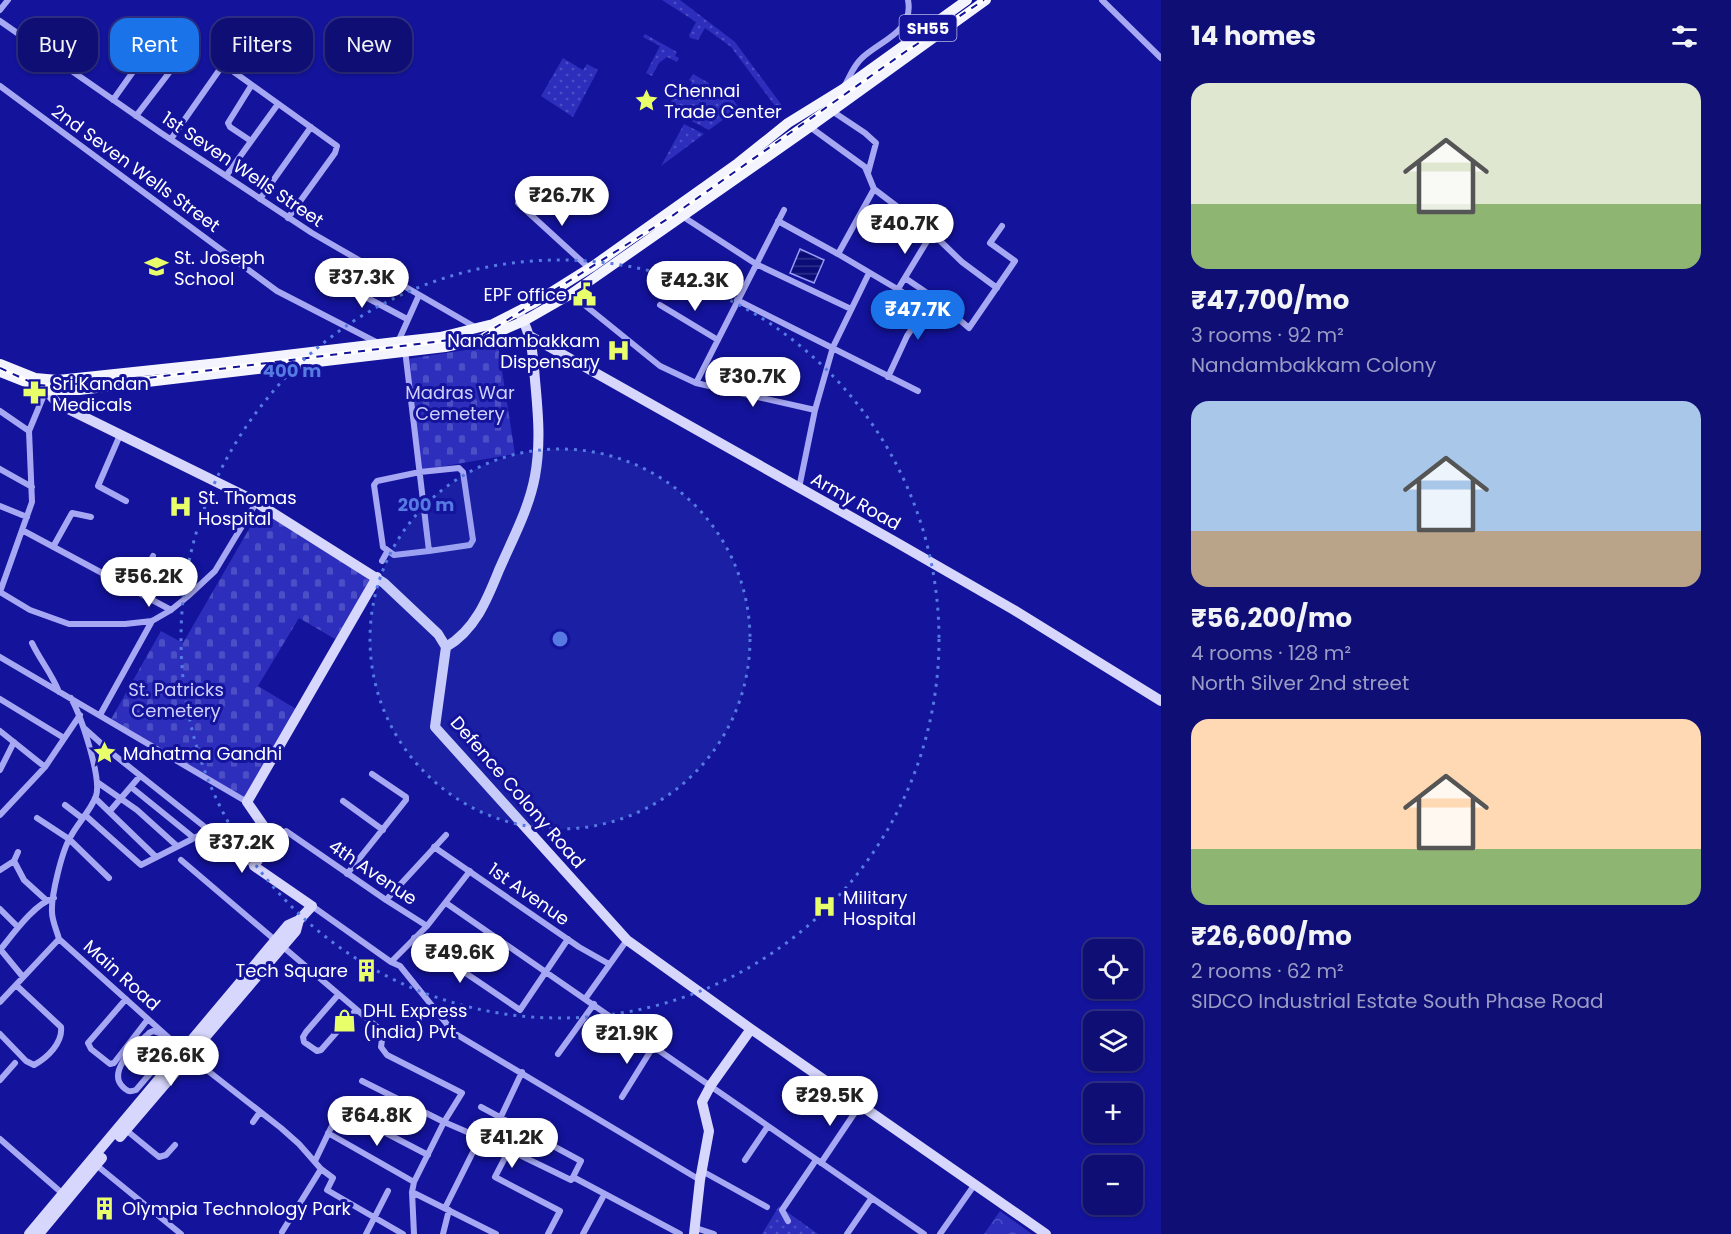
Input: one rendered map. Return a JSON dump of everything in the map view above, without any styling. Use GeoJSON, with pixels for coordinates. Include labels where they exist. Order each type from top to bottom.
{"type":"FeatureCollection","features":[{"type":"Feature","properties":{"kind":"main road","name":"SH55"},"geometry":{"type":"LineString","coordinates":[[0,364],[35,378],[58,380],[379,344],[445,347],[482,339],[521,316],[589,268],[609,261],[682,216],[810,127],[967,0]]}},
{"type":"Feature","properties":{"kind":"main road","name":"SH55"},"geometry":{"type":"LineString","coordinates":[[0,372],[46,390],[80,390],[402,345],[478,329],[521,316],[571,294],[609,261],[788,123],[889,63],[986,0]]}},
{"type":"Feature","properties":{"kind":"main road"},"geometry":{"type":"LineString","coordinates":[[46,390],[58,404],[256,503],[376,578],[431,627],[446,647],[462,636],[479,614],[531,493],[536,467],[538,435],[530,336],[521,316]]}},
{"type":"Feature","properties":{"kind":"main road","name":"Army Road"},"geometry":{"type":"LineString","coordinates":[[530,336],[1002,603],[1161,701]]}},
{"type":"Feature","properties":{"kind":"main road"},"geometry":{"type":"LineString","coordinates":[[29,1234],[65,1196],[183,1050],[279,944],[296,931],[298,920],[312,906],[254,866],[274,841],[247,802],[376,578]]}},
{"type":"Feature","properties":{"kind":"main road","name":"Defence Colony Road"},"geometry":{"type":"LineString","coordinates":[[446,647],[435,727],[627,940],[1046,1234]]}},
{"type":"Feature","properties":{"kind":"main road"},"geometry":{"type":"LineString","coordinates":[[695,1231],[701,1175],[709,1131],[702,1102],[711,1085],[751,1029]]}},
{"type":"Feature","properties":{"kind":"main road"},"geometry":{"type":"LineString","coordinates":[[93,1162],[126,1130],[183,1050]]}},
{"type":"Feature","properties":{"kind":"main road"},"geometry":{"type":"LineString","coordinates":[[39,1234],[65,1196]]}},
{"type":"Feature","properties":{"kind":"street"},"geometry":{"type":"LineString","coordinates":[[0,10],[8,0]]}},
{"type":"Feature","properties":{"kind":"street"},"geometry":{"type":"LineString","coordinates":[[843,89],[861,58],[894,35],[905,24],[909,11],[908,0]]}},
{"type":"Feature","properties":{"kind":"street"},"geometry":{"type":"LineString","coordinates":[[1102,0],[1161,58]]}},
{"type":"Feature","properties":{"kind":"street","name":"1st Seven Wells Street"},"geometry":{"type":"LineString","coordinates":[[0,21],[136,116],[333,247],[478,329]]}},
{"type":"Feature","properties":{"kind":"street"},"geometry":{"type":"LineString","coordinates":[[171,139],[223,66],[227,67],[335,143],[337,149],[288,218]]}},
{"type":"Feature","properties":{"kind":"street"},"geometry":{"type":"LineString","coordinates":[[113,100],[133,72]]}},
{"type":"Feature","properties":{"kind":"street"},"geometry":{"type":"LineString","coordinates":[[136,116],[171,72]]}},
{"type":"Feature","properties":{"kind":"street","name":"2nd Seven Wells Street"},"geometry":{"type":"LineString","coordinates":[[0,86],[278,291],[379,344]]}},
{"type":"Feature","properties":{"kind":"street"},"geometry":{"type":"LineString","coordinates":[[251,86],[228,123],[230,127],[251,141]]}},
{"type":"Feature","properties":{"kind":"street"},"geometry":{"type":"LineString","coordinates":[[226,176],[278,104]]}},
{"type":"Feature","properties":{"kind":"street"},"geometry":{"type":"LineString","coordinates":[[832,111],[876,143],[868,174]]}},
{"type":"Feature","properties":{"kind":"street"},"geometry":{"type":"LineString","coordinates":[[260,199],[311,127]]}},
{"type":"Feature","properties":{"kind":"street"},"geometry":{"type":"LineString","coordinates":[[810,127],[865,167],[874,189],[932,233],[962,262],[997,288]]}},
{"type":"Feature","properties":{"kind":"street"},"geometry":{"type":"LineString","coordinates":[[838,254],[874,189]]}},
{"type":"Feature","properties":{"kind":"street"},"geometry":{"type":"LineString","coordinates":[[518,202],[589,268]]}},
{"type":"Feature","properties":{"kind":"street"},"geometry":{"type":"LineString","coordinates":[[696,383],[784,210]]}},
{"type":"Feature","properties":{"kind":"street"},"geometry":{"type":"LineString","coordinates":[[682,216],[756,264],[851,309]]}},
{"type":"Feature","properties":{"kind":"street"},"geometry":{"type":"LineString","coordinates":[[778,221],[926,306]]}},
{"type":"Feature","properties":{"kind":"street"},"geometry":{"type":"LineString","coordinates":[[904,278],[933,297],[969,328],[1015,261],[990,243],[1002,226]]}},
{"type":"Feature","properties":{"kind":"street"},"geometry":{"type":"LineString","coordinates":[[898,289],[932,233]]}},
{"type":"Feature","properties":{"kind":"street"},"geometry":{"type":"LineString","coordinates":[[799,488],[815,410],[833,347],[870,273]]}},
{"type":"Feature","properties":{"kind":"street"},"geometry":{"type":"LineString","coordinates":[[328,277],[407,319]]}},
{"type":"Feature","properties":{"kind":"street"},"geometry":{"type":"LineString","coordinates":[[571,294],[660,366],[696,383],[815,410]]}},
{"type":"Feature","properties":{"kind":"street"},"geometry":{"type":"LineString","coordinates":[[419,295],[407,319],[402,345],[429,551]]}},
{"type":"Feature","properties":{"kind":"street"},"geometry":{"type":"LineString","coordinates":[[888,377],[907,336],[933,297]]}},
{"type":"Feature","properties":{"kind":"street"},"geometry":{"type":"LineString","coordinates":[[737,300],[918,391]]}},
{"type":"Feature","properties":{"kind":"street"},"geometry":{"type":"LineString","coordinates":[[660,305],[718,340]]}},
{"type":"Feature","properties":{"kind":"street"},"geometry":{"type":"LineString","coordinates":[[46,390],[28,431],[32,502],[2,578],[0,592],[30,610],[69,624],[125,624],[152,621],[171,610],[215,572],[256,503]]}},
{"type":"Feature","properties":{"kind":"street"},"geometry":{"type":"LineString","coordinates":[[0,411],[28,431]]}},
{"type":"Feature","properties":{"kind":"street"},"geometry":{"type":"LineString","coordinates":[[120,435],[98,486],[126,501]]}},
{"type":"Feature","properties":{"kind":"street"},"geometry":{"type":"LineString","coordinates":[[459,468],[463,472],[473,540],[470,545],[429,551],[394,555],[387,552],[383,547],[374,485],[377,481],[420,472],[459,468]]}},
{"type":"Feature","properties":{"kind":"street"},"geometry":{"type":"LineString","coordinates":[[0,469],[32,487]]}},
{"type":"Feature","properties":{"kind":"street"},"geometry":{"type":"LineString","coordinates":[[0,506],[27,517]]}},
{"type":"Feature","properties":{"kind":"street"},"geometry":{"type":"LineString","coordinates":[[53,546],[72,513],[91,517]]}},
{"type":"Feature","properties":{"kind":"street"},"geometry":{"type":"LineString","coordinates":[[22,530],[171,610]]}},
{"type":"Feature","properties":{"kind":"street"},"geometry":{"type":"LineString","coordinates":[[382,561],[387,552]]}},
{"type":"Feature","properties":{"kind":"street"},"geometry":{"type":"LineString","coordinates":[[135,591],[153,555]]}},
{"type":"Feature","properties":{"kind":"street"},"geometry":{"type":"LineString","coordinates":[[100,715],[152,621]]}},
{"type":"Feature","properties":{"kind":"street"},"geometry":{"type":"LineString","coordinates":[[32,643],[44,666],[54,678],[59,692]]}},
{"type":"Feature","properties":{"kind":"street"},"geometry":{"type":"LineString","coordinates":[[0,657],[247,802]]}},
{"type":"Feature","properties":{"kind":"street","name":"Main Road"},"geometry":{"type":"LineString","coordinates":[[71,698],[80,715],[97,782],[95,798],[69,839],[57,879],[52,912],[59,939],[183,1050],[281,1128],[321,1169],[333,1178],[327,1190],[375,1218]]}},
{"type":"Feature","properties":{"kind":"street"},"geometry":{"type":"LineString","coordinates":[[0,699],[64,738]]}},
{"type":"Feature","properties":{"kind":"street"},"geometry":{"type":"LineString","coordinates":[[0,815],[45,767],[80,715]]}},
{"type":"Feature","properties":{"kind":"street"},"geometry":{"type":"LineString","coordinates":[[84,728],[140,776],[254,866]]}},
{"type":"Feature","properties":{"kind":"street"},"geometry":{"type":"LineString","coordinates":[[0,731],[45,767]]}},
{"type":"Feature","properties":{"kind":"street"},"geometry":{"type":"LineString","coordinates":[[0,770],[14,742]]}},
{"type":"Feature","properties":{"kind":"street"},"geometry":{"type":"LineString","coordinates":[[347,874],[406,800],[406,797],[372,774]]}},
{"type":"Feature","properties":{"kind":"street"},"geometry":{"type":"LineString","coordinates":[[110,811],[140,776]]}},
{"type":"Feature","properties":{"kind":"street"},"geometry":{"type":"LineString","coordinates":[[97,782],[121,798],[177,846]]}},
{"type":"Feature","properties":{"kind":"street"},"geometry":{"type":"LineString","coordinates":[[131,787],[194,838]]}},
{"type":"Feature","properties":{"kind":"street"},"geometry":{"type":"LineString","coordinates":[[95,798],[156,857]]}},
{"type":"Feature","properties":{"kind":"street"},"geometry":{"type":"LineString","coordinates":[[343,801],[383,830]]}},
{"type":"Feature","properties":{"kind":"street"},"geometry":{"type":"LineString","coordinates":[[65,805],[83,816],[141,865],[210,830]]}},
{"type":"Feature","properties":{"kind":"street"},"geometry":{"type":"LineString","coordinates":[[37,818],[69,839],[110,878]]}},
{"type":"Feature","properties":{"kind":"street","name":"4th Avenue"},"geometry":{"type":"LineString","coordinates":[[274,841],[286,831],[427,926]]}},
{"type":"Feature","properties":{"kind":"street"},"geometry":{"type":"LineString","coordinates":[[386,900],[446,835]]}},
{"type":"Feature","properties":{"kind":"street","name":"1st Avenue"},"geometry":{"type":"LineString","coordinates":[[434,847],[568,939],[609,964]]}},
{"type":"Feature","properties":{"kind":"street"},"geometry":{"type":"LineString","coordinates":[[0,870],[14,861],[18,852]]}},
{"type":"Feature","properties":{"kind":"street"},"geometry":{"type":"LineString","coordinates":[[181,860],[382,1032],[381,1047],[387,1055],[462,1093],[444,1122],[414,1182],[412,1192],[414,1234]]}},
{"type":"Feature","properties":{"kind":"street"},"geometry":{"type":"LineString","coordinates":[[14,861],[24,880],[46,900]]}},
{"type":"Feature","properties":{"kind":"street"},"geometry":{"type":"LineString","coordinates":[[391,962],[427,926],[470,871]]}},
{"type":"Feature","properties":{"kind":"street"},"geometry":{"type":"LineString","coordinates":[[23,977],[0,950],[18,927],[46,900],[54,898]]}},
{"type":"Feature","properties":{"kind":"street"},"geometry":{"type":"LineString","coordinates":[[446,903],[924,1234]]}},
{"type":"Feature","properties":{"kind":"street"},"geometry":{"type":"LineString","coordinates":[[312,906],[400,966],[454,1033],[701,1175],[767,1207]]}},
{"type":"Feature","properties":{"kind":"street"},"geometry":{"type":"LineString","coordinates":[[0,909],[18,927]]}},
{"type":"Feature","properties":{"kind":"street"},"geometry":{"type":"LineString","coordinates":[[414,938],[520,1010],[568,939]]}},
{"type":"Feature","properties":{"kind":"street"},"geometry":{"type":"LineString","coordinates":[[0,1002],[59,939]]}},
{"type":"Feature","properties":{"kind":"street"},"geometry":{"type":"LineString","coordinates":[[585,999],[627,940]]}},
{"type":"Feature","properties":{"kind":"street"},"geometry":{"type":"LineString","coordinates":[[0,1034],[26,1061],[34,1065],[43,1061],[60,1040],[62,1034],[61,1028],[16,985]]}},
{"type":"Feature","properties":{"kind":"street"},"geometry":{"type":"LineString","coordinates":[[338,994],[306,1032],[303,1037],[304,1042],[317,1051],[321,1050],[356,1010]]}},
{"type":"Feature","properties":{"kind":"street"},"geometry":{"type":"LineString","coordinates":[[126,999],[88,1043],[91,1049],[110,1064],[114,1062],[148,1019]]}},
{"type":"Feature","properties":{"kind":"street"},"geometry":{"type":"LineString","coordinates":[[558,1054],[594,1004]]}},
{"type":"Feature","properties":{"kind":"street"},"geometry":{"type":"LineString","coordinates":[[166,1035],[153,1031],[149,1033],[119,1067],[118,1083],[126,1090],[132,1092],[136,1090],[183,1050]]}},
{"type":"Feature","properties":{"kind":"street"},"geometry":{"type":"LineString","coordinates":[[622,1097],[653,1047]]}},
{"type":"Feature","properties":{"kind":"street"},"geometry":{"type":"LineString","coordinates":[[0,1080],[15,1063]]}},
{"type":"Feature","properties":{"kind":"street"},"geometry":{"type":"LineString","coordinates":[[489,1142],[522,1072]]}},
{"type":"Feature","properties":{"kind":"street"},"geometry":{"type":"LineString","coordinates":[[362,1081],[444,1122],[571,1180],[581,1161],[481,1107]]}},
{"type":"Feature","properties":{"kind":"street"},"geometry":{"type":"LineString","coordinates":[[788,1221],[782,1210],[860,1105]]}},
{"type":"Feature","properties":{"kind":"street"},"geometry":{"type":"LineString","coordinates":[[315,1161],[340,1108],[428,1155]]}},
{"type":"Feature","properties":{"kind":"street"},"geometry":{"type":"LineString","coordinates":[[253,1122],[260,1112]]}},
{"type":"Feature","properties":{"kind":"street"},"geometry":{"type":"LineString","coordinates":[[745,1160],[768,1126]]}},
{"type":"Feature","properties":{"kind":"street"},"geometry":{"type":"LineString","coordinates":[[126,1130],[159,1157],[166,1155],[175,1145]]}},
{"type":"Feature","properties":{"kind":"street"},"geometry":{"type":"LineString","coordinates":[[328,1133],[414,1182]]}},
{"type":"Feature","properties":{"kind":"street"},"geometry":{"type":"LineString","coordinates":[[443,1234],[447,1209],[480,1138]]}},
{"type":"Feature","properties":{"kind":"street"},"geometry":{"type":"LineString","coordinates":[[0,1139],[65,1196]]}},
{"type":"Feature","properties":{"kind":"street"},"geometry":{"type":"LineString","coordinates":[[509,1150],[495,1177],[560,1211],[548,1234]]}},
{"type":"Feature","properties":{"kind":"street"},"geometry":{"type":"LineString","coordinates":[[93,1162],[181,1234]]}},
{"type":"Feature","properties":{"kind":"street"},"geometry":{"type":"LineString","coordinates":[[282,1232],[321,1169]]}},
{"type":"Feature","properties":{"kind":"street"},"geometry":{"type":"LineString","coordinates":[[573,1177],[680,1234]]}},
{"type":"Feature","properties":{"kind":"street"},"geometry":{"type":"LineString","coordinates":[[940,1234],[975,1184]]}},
{"type":"Feature","properties":{"kind":"street"},"geometry":{"type":"LineString","coordinates":[[366,1234],[388,1191]]}},
{"type":"Feature","properties":{"kind":"street"},"geometry":{"type":"LineString","coordinates":[[412,1192],[496,1234]]}},
{"type":"Feature","properties":{"kind":"street"},"geometry":{"type":"LineString","coordinates":[[584,1234],[604,1195]]}},
{"type":"Feature","properties":{"kind":"street"},"geometry":{"type":"LineString","coordinates":[[847,1234],[871,1199]]}},
{"type":"Feature","properties":{"kind":"street"},"geometry":{"type":"LineString","coordinates":[[375,1218],[403,1234]]}},
{"type":"Feature","properties":{"kind":"street"},"geometry":{"type":"LineString","coordinates":[[695,1231],[714,1234]]}},
{"type":"Feature","properties":{"kind":"green space"},"geometry":{"type":"Polygon","coordinates":[[[662,0],[680,0],[735,42],[783,107],[778,110],[731,47],[705,28],[698,40],[690,38],[689,35],[696,22],[662,0]]]}},
{"type":"Feature","properties":{"kind":"green space"},"geometry":{"type":"Polygon","coordinates":[[[645,34],[677,52],[675,56],[679,58],[677,62],[667,57],[659,63],[652,76],[646,73],[660,46],[643,37],[645,34]]]}},
{"type":"Feature","properties":{"kind":"green space"},"geometry":{"type":"Polygon","coordinates":[[[563,58],[583,70],[587,64],[598,70],[573,117],[541,96],[563,58]]]}},
{"type":"Feature","properties":{"kind":"green space"},"geometry":{"type":"Polygon","coordinates":[[[693,74],[709,83],[708,90],[722,97],[730,95],[739,108],[709,130],[676,113],[679,107],[671,102],[680,86],[688,90],[692,82],[689,80],[693,74]]]}},
{"type":"Feature","properties":{"kind":"green space"},"geometry":{"type":"Polygon","coordinates":[[[684,124],[704,134],[661,166],[684,124]]]}},
{"type":"Feature","properties":{"kind":"green space","name":"Madras War Cemetery"},"geometry":{"type":"Polygon","coordinates":[[[498,345],[515,454],[422,470],[407,359],[498,345]]]}},
{"type":"Feature","properties":{"kind":"green space","name":"St. Patricks Cemetery"},"geometry":{"type":"Polygon","coordinates":[[[260,510],[370,579],[335,639],[299,618],[258,686],[296,709],[244,798],[110,721],[161,631],[183,643],[260,510]]]}},
{"type":"Feature","properties":{"kind":"green space"},"geometry":{"type":"Polygon","coordinates":[[[779,1206],[818,1234],[762,1234],[779,1206]]]}},
{"type":"Feature","properties":{"kind":"green space"},"geometry":{"type":"Polygon","coordinates":[[[1000,1211],[1032,1234],[984,1234],[1000,1211]]]}},
{"type":"Feature","properties":{"kind":"shaded area"},"geometry":{"type":"Polygon","coordinates":[[[800,249],[824,260],[814,283],[790,273],[800,249]]]}},
{"type":"Feature","properties":{"kind":"railway"},"geometry":{"type":"LineString","coordinates":[[0,368],[37,385],[76,387],[482,336],[672,216],[905,52],[984,0]]}},
{"type":"Feature","properties":{"kind":"place","name":"Chennai Trade Center"},"geometry":{"type":"Point","coordinates":[646,100]}},
{"type":"Feature","properties":{"kind":"place","name":"St. Joseph School"},"geometry":{"type":"Point","coordinates":[156,267]}},
{"type":"Feature","properties":{"kind":"place","name":"EPF office"},"geometry":{"type":"Point","coordinates":[585,294]}},
{"type":"Feature","properties":{"kind":"place","name":"Nandambakkam Dispensary"},"geometry":{"type":"Point","coordinates":[618,350]}},
{"type":"Feature","properties":{"kind":"place","name":"Sri Kandan Medicals"},"geometry":{"type":"Point","coordinates":[34,393]}},
{"type":"Feature","properties":{"kind":"place","name":"St. Thomas Hospital"},"geometry":{"type":"Point","coordinates":[180,507]}},
{"type":"Feature","properties":{"kind":"place","name":"Mahatma Gandhi"},"geometry":{"type":"Point","coordinates":[105,753]}},
{"type":"Feature","properties":{"kind":"place","name":"Military Hospital"},"geometry":{"type":"Point","coordinates":[825,907]}},
{"type":"Feature","properties":{"kind":"place","name":"Tech Square"},"geometry":{"type":"Point","coordinates":[366,970]}},
{"type":"Feature","properties":{"kind":"place","name":"DHL Express (India) Pvt"},"geometry":{"type":"Point","coordinates":[345,1020]}},
{"type":"Feature","properties":{"kind":"place","name":"Olympia Technology Park"},"geometry":{"type":"Point","coordinates":[104,1208]}}]}
